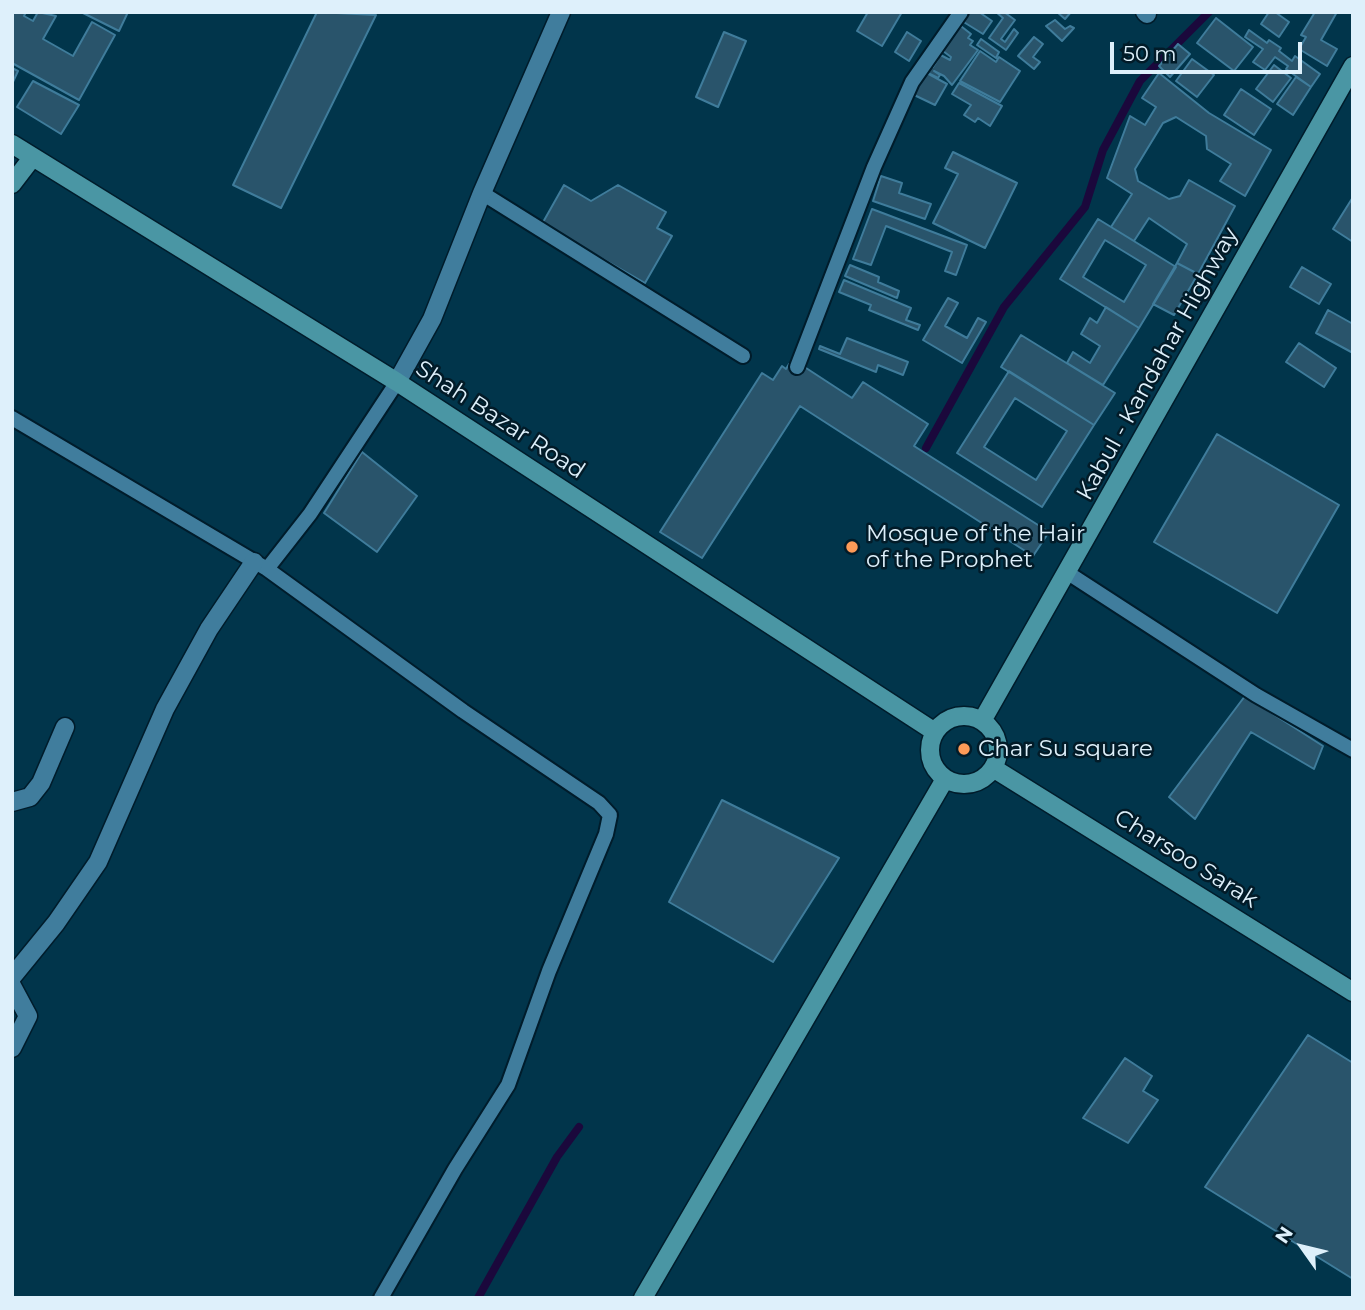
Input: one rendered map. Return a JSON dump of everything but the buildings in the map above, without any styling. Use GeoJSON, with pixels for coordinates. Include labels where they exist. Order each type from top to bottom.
{"type":"FeatureCollection","features":[{"type":"Feature","properties":{"kind":"main road","name":"Kabul - Kandahar Highway"},"geometry":{"type":"LineString","coordinates":[[982,721],[1353,66]]}},
{"type":"Feature","properties":{"kind":"main road","name":"Shah Bazar Road"},"geometry":{"type":"LineString","coordinates":[[12,144],[397,382],[935,732]]}},
{"type":"Feature","properties":{"kind":"main road"},"geometry":{"type":"LineString","coordinates":[[12,184],[32,158]]}},
{"type":"Feature","properties":{"kind":"main road"},"geometry":{"type":"LineString","coordinates":[[972,717],[982,721],[997,742],[998,751],[993,768],[980,780],[971,783],[945,779],[937,772],[930,752],[935,732],[951,718],[972,717]]}},
{"type":"Feature","properties":{"kind":"main road","name":"Charsoo Sarak"},"geometry":{"type":"LineString","coordinates":[[993,768],[1353,992]]}},
{"type":"Feature","properties":{"kind":"main road"},"geometry":{"type":"LineString","coordinates":[[643,1298],[945,779]]}},
{"type":"Feature","properties":{"kind":"street"},"geometry":{"type":"LineString","coordinates":[[397,382],[432,319],[482,193],[561,12]]}},
{"type":"Feature","properties":{"kind":"street"},"geometry":{"type":"LineString","coordinates":[[12,977],[56,923],[98,862],[165,709],[209,629],[260,566]]}},
{"type":"Feature","properties":{"kind":"street"},"geometry":{"type":"LineString","coordinates":[[12,802],[30,797],[41,783],[65,727]]}},
{"type":"Feature","properties":{"kind":"street"},"geometry":{"type":"LineString","coordinates":[[12,986],[29,1016],[12,1048]]}},
{"type":"Feature","properties":{"kind":"lane"},"geometry":{"type":"LineString","coordinates":[[797,367],[874,167],[912,82],[961,12]]}},
{"type":"Feature","properties":{"kind":"lane"},"geometry":{"type":"LineString","coordinates":[[482,193],[743,356]]}},
{"type":"Feature","properties":{"kind":"lane"},"geometry":{"type":"LineString","coordinates":[[260,566],[310,514],[397,382]]}},
{"type":"Feature","properties":{"kind":"lane"},"geometry":{"type":"LineString","coordinates":[[12,418],[260,566],[599,803],[610,815],[606,834],[549,971],[508,1085],[448,1180],[381,1298]]}},
{"type":"Feature","properties":{"kind":"lane"},"geometry":{"type":"LineString","coordinates":[[1068,573],[1256,695],[1353,750]]}},
{"type":"Feature","properties":{"kind":"waterway"},"geometry":{"type":"LineString","coordinates":[[926,448],[1004,307],[1085,207],[1103,150],[1140,81],[1209,12]]}},
{"type":"Feature","properties":{"kind":"waterway"},"geometry":{"type":"LineString","coordinates":[[478,1298],[557,1157],[579,1127]]}},
{"type":"Feature","properties":{"kind":"place","name":"Mosque of the Hair of the Prophet"},"geometry":{"type":"Point","coordinates":[852,547]}},
{"type":"Feature","properties":{"kind":"place","name":"Char Su square"},"geometry":{"type":"Point","coordinates":[964,749]}}]}
